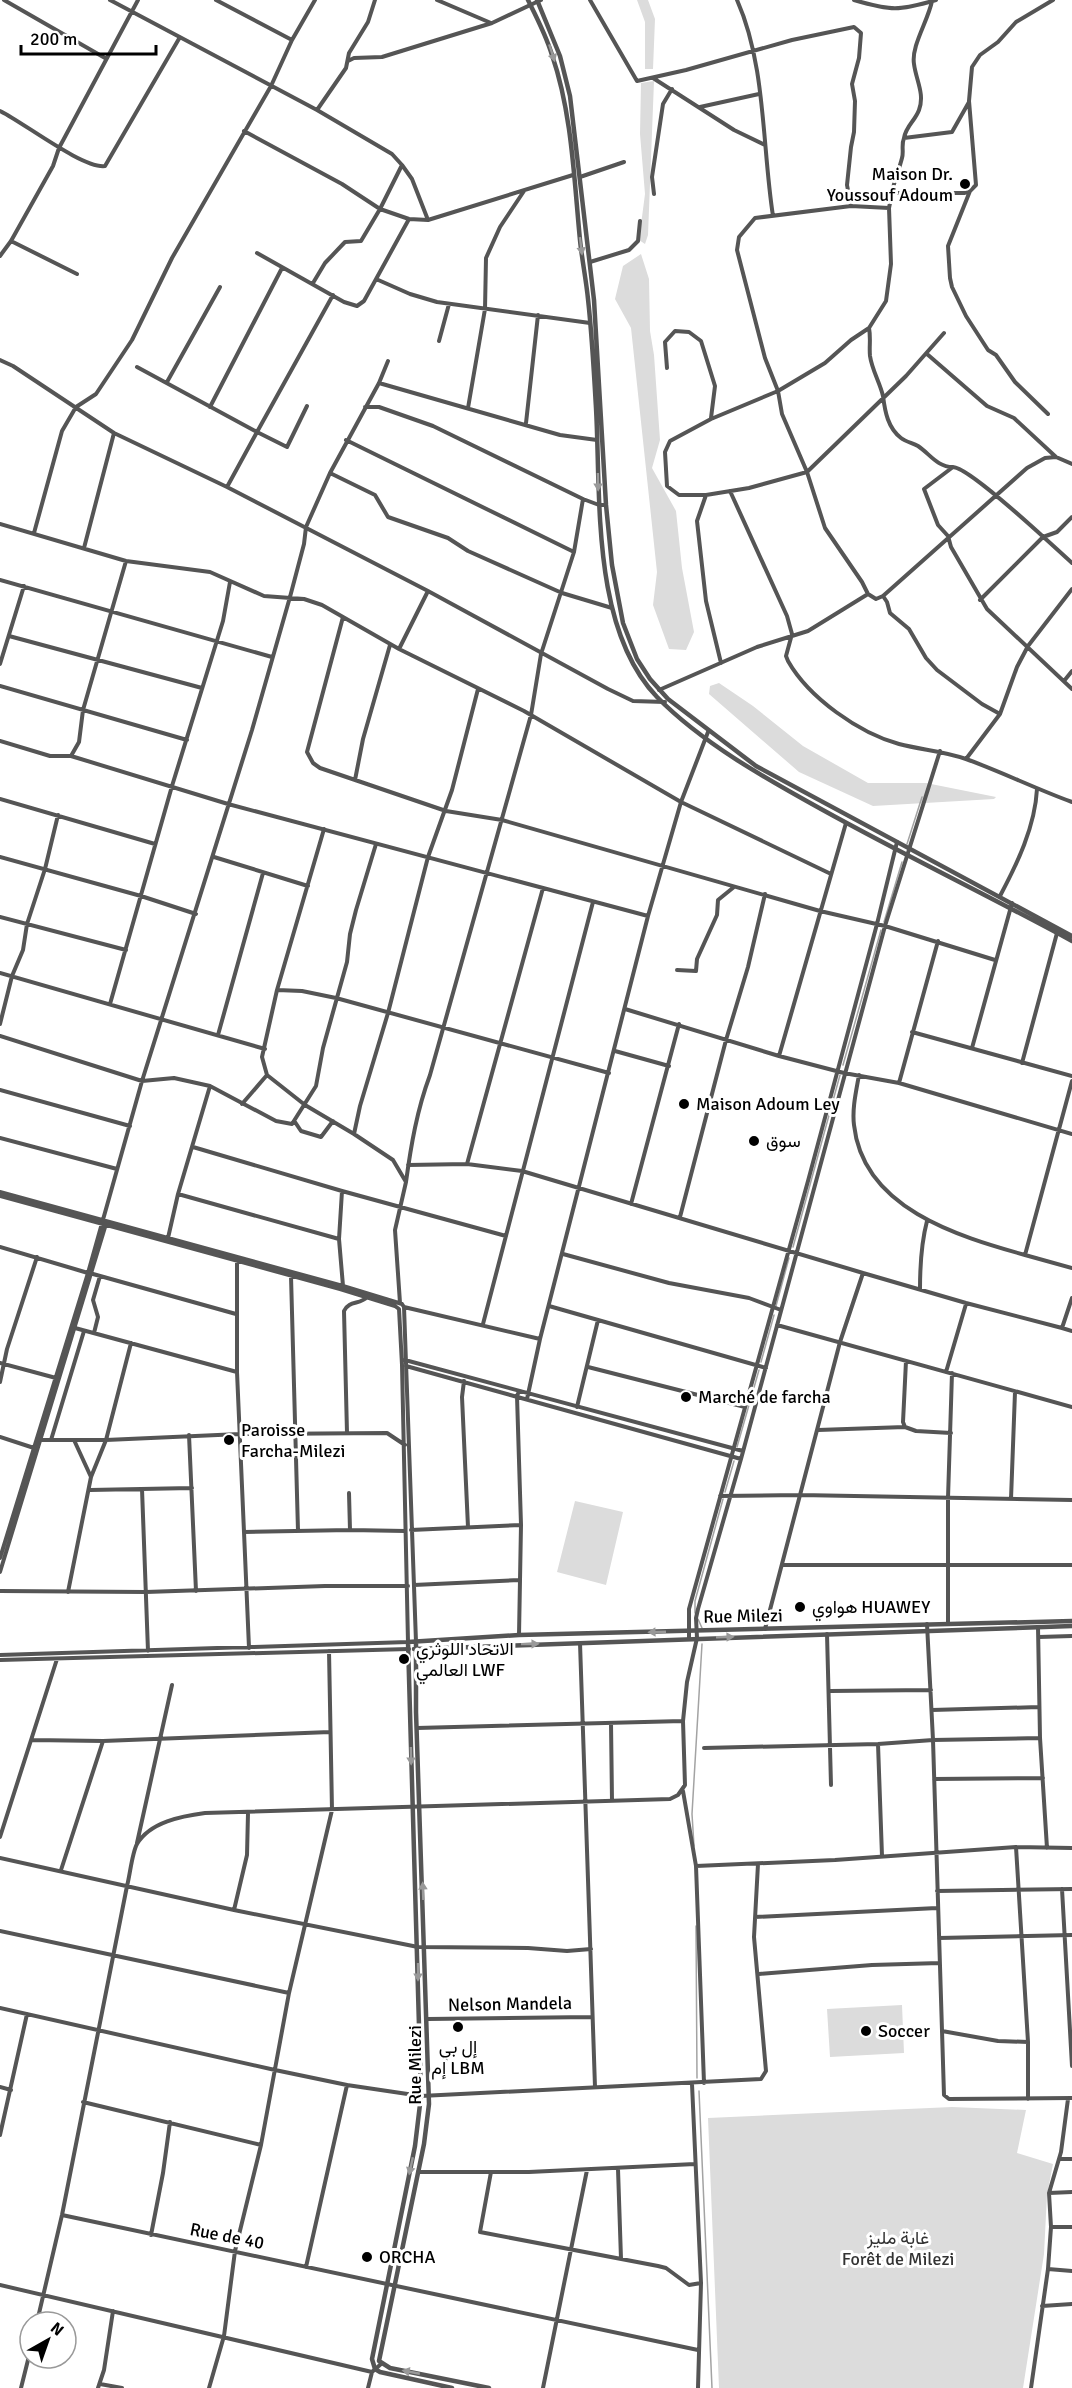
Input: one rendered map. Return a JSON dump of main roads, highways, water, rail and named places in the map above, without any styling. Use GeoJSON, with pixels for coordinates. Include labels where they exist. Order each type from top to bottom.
{"type":"FeatureCollection","features":[{"type":"Feature","properties":{"kind":"waterway"},"geometry":{"type":"LineString","coordinates":[[907,844],[922,797]]}},
{"type":"Feature","properties":{"kind":"waterway"},"geometry":{"type":"LineString","coordinates":[[884,922],[902,862]]}},
{"type":"Feature","properties":{"kind":"waterway"},"geometry":{"type":"LineString","coordinates":[[843,1065],[881,930]]}},
{"type":"Feature","properties":{"kind":"waterway"},"geometry":{"type":"LineString","coordinates":[[793,1247],[840,1075]]}},
{"type":"Feature","properties":{"kind":"waterway"},"geometry":{"type":"LineString","coordinates":[[776,1306],[789,1258]]}},
{"type":"Feature","properties":{"kind":"waterway"},"geometry":{"type":"LineString","coordinates":[[761,1362],[774,1315]]}},
{"type":"Feature","properties":{"kind":"waterway"},"geometry":{"type":"LineString","coordinates":[[737,1447],[759,1370]]}},
{"type":"Feature","properties":{"kind":"waterway"},"geometry":{"type":"LineString","coordinates":[[725,1492],[734,1461]]}},
{"type":"Feature","properties":{"kind":"waterway"},"geometry":{"type":"LineString","coordinates":[[695,1613],[695,1601],[723,1499]]}},
{"type":"Feature","properties":{"kind":"waterway"},"geometry":{"type":"LineString","coordinates":[[698,1619],[702,1628]]}},
{"type":"Feature","properties":{"kind":"waterway"},"geometry":{"type":"LineString","coordinates":[[694,1846],[692,1814],[702,1644]]}},
{"type":"Feature","properties":{"kind":"waterway"},"geometry":{"type":"LineString","coordinates":[[696,1926],[697,2078]]}},
{"type":"Feature","properties":{"kind":"waterway"},"geometry":{"type":"LineString","coordinates":[[699,2091],[712,2388]]}},
{"type":"Feature","properties":{"kind":"place","name":"Maison Dr. Youssouf Adoum"},"geometry":{"type":"Point","coordinates":[965,184]}},
{"type":"Feature","properties":{"kind":"place","name":"Maison Adoum Ley"},"geometry":{"type":"Point","coordinates":[684,1104]}},
{"type":"Feature","properties":{"kind":"place","name":"سوق"},"geometry":{"type":"Point","coordinates":[754,1141]}},
{"type":"Feature","properties":{"kind":"place","name":"Marché de farcha"},"geometry":{"type":"Point","coordinates":[686,1397]}},
{"type":"Feature","properties":{"kind":"place","name":"Paroisse Farcha-Milezi"},"geometry":{"type":"Point","coordinates":[229,1440]}},
{"type":"Feature","properties":{"kind":"place","name":"هواوي HUAWEY"},"geometry":{"type":"Point","coordinates":[800,1607]}},
{"type":"Feature","properties":{"kind":"place","name":"الاتحاد اللوثري العالمي LWF"},"geometry":{"type":"Point","coordinates":[404,1659]}},
{"type":"Feature","properties":{"kind":"place","name":"إل بي إم LBM"},"geometry":{"type":"Point","coordinates":[458,2027]}},
{"type":"Feature","properties":{"kind":"place","name":"Soccer"},"geometry":{"type":"Point","coordinates":[866,2031]}},
{"type":"Feature","properties":{"kind":"place","name":"ORCHA"},"geometry":{"type":"Point","coordinates":[367,2257]}},
{"type":"Feature","properties":{"kind":"park label","name":"غابة مليز Forêt de Milezi"},"geometry":{"type":"Point","coordinates":[898,2248]}}]}
